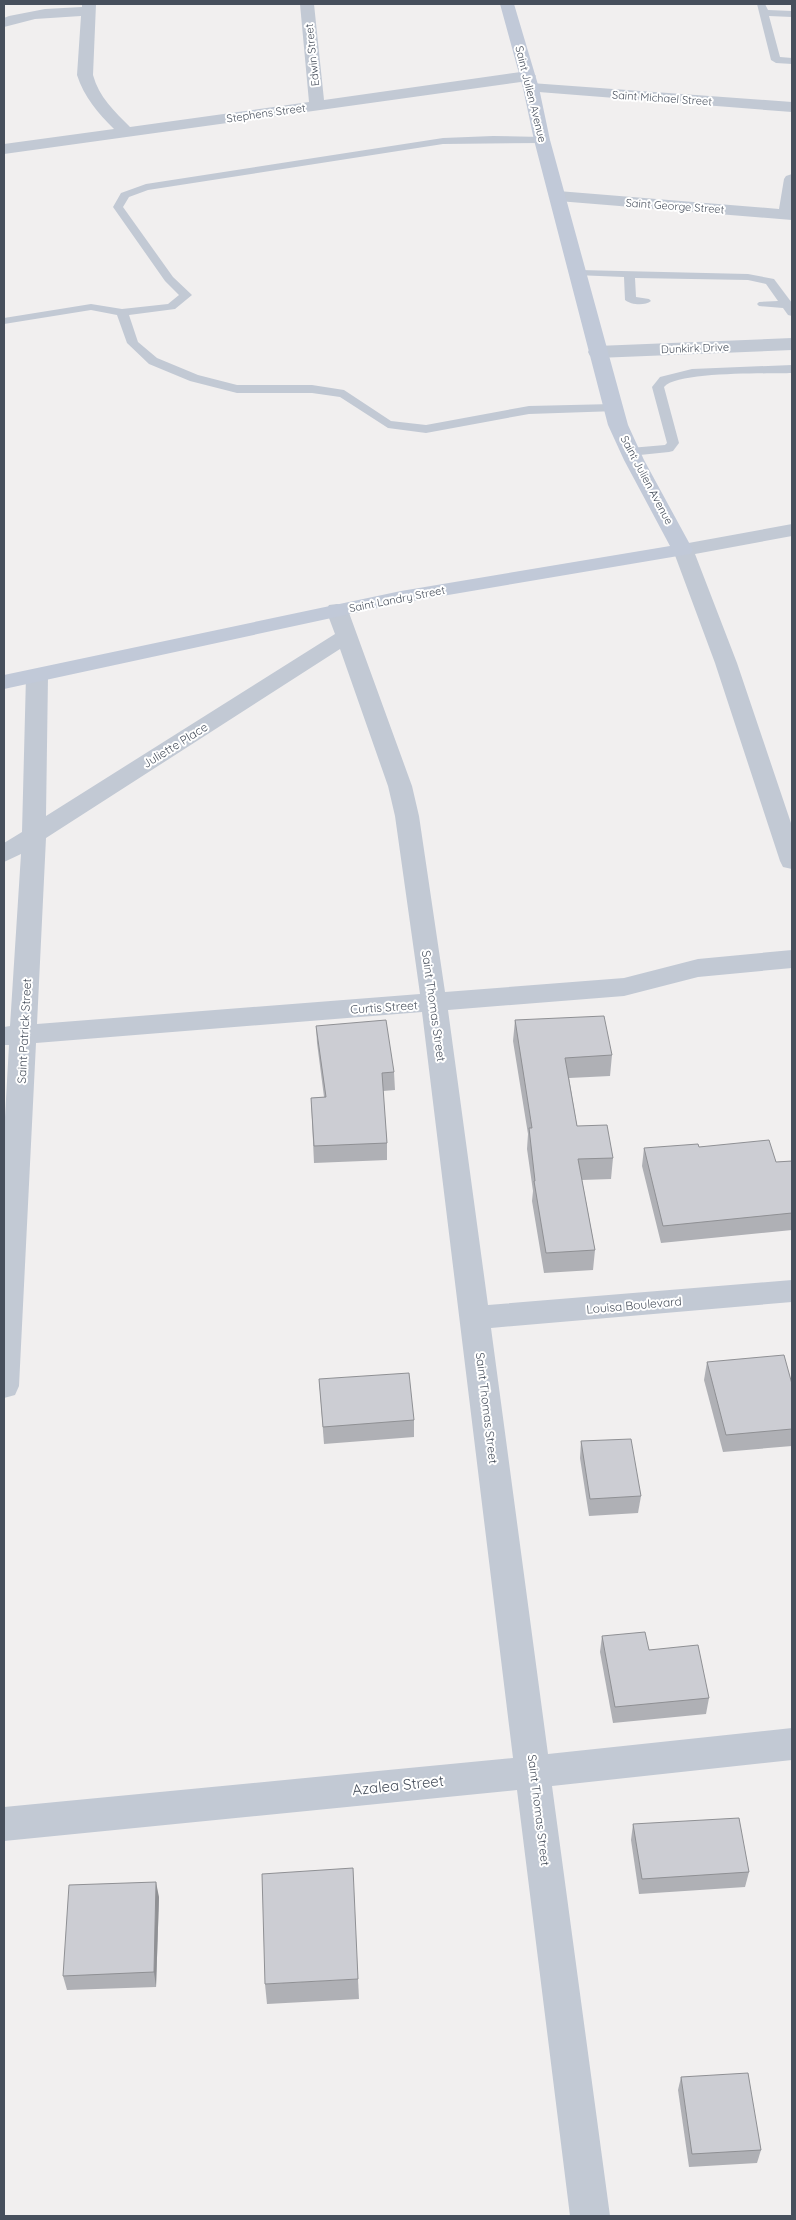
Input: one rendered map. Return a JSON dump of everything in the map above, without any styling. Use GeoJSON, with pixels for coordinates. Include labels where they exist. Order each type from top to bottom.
{"type":"FeatureCollection","features":[{"type":"Feature","properties":{"kind":"street","name":"Edwin Street"},"geometry":{"type":"LineString","coordinates":[[307,4],[317,106]]}},
{"type":"Feature","properties":{"kind":"street","name":"Saint Julien Avenue"},"geometry":{"type":"LineString","coordinates":[[507,4],[530,82],[542,140],[618,425],[630,452],[684,550],[726,663],[792,861]]}},
{"type":"Feature","properties":{"kind":"street"},"geometry":{"type":"LineString","coordinates":[[4,23],[26,15],[88,7],[85,75],[87,84],[105,110],[126,132]]}},
{"type":"Feature","properties":{"kind":"street","name":"Stephens Street"},"geometry":{"type":"LineString","coordinates":[[4,149],[317,106],[530,82]]}},
{"type":"Feature","properties":{"kind":"street","name":"Saint Michael Street"},"geometry":{"type":"LineString","coordinates":[[530,82],[792,107]]}},
{"type":"Feature","properties":{"kind":"street"},"geometry":{"type":"LineString","coordinates":[[790,214],[792,180]]}},
{"type":"Feature","properties":{"kind":"street","name":"Saint George Street"},"geometry":{"type":"LineString","coordinates":[[558,196],[790,214]]}},
{"type":"Feature","properties":{"kind":"street","name":"Dunkirk Drive"},"geometry":{"type":"LineString","coordinates":[[598,352],[792,344]]}},
{"type":"Feature","properties":{"kind":"street","name":"Saint Landry Street"},"geometry":{"type":"LineString","coordinates":[[4,682],[342,623],[482,583],[684,550],[792,530]]}},
{"type":"Feature","properties":{"kind":"street","name":"Juliette Place"},"geometry":{"type":"LineString","coordinates":[[4,854],[342,623]]}},
{"type":"Feature","properties":{"kind":"street","name":"Saint Thomas Street"},"geometry":{"type":"LineString","coordinates":[[342,623],[400,786],[407,816],[434,1003],[590,2216]]}},
{"type":"Feature","properties":{"kind":"street","name":"Saint Patrick Street"},"geometry":{"type":"LineString","coordinates":[[4,1386],[14,1035],[34,835],[37,676]]}},
{"type":"Feature","properties":{"kind":"street","name":"Curtis Street"},"geometry":{"type":"LineString","coordinates":[[14,1035],[624,987],[698,968],[792,959]]}},
{"type":"Feature","properties":{"kind":"street","name":"Louisa Boulevard"},"geometry":{"type":"LineString","coordinates":[[475,1318],[792,1291]]}},
{"type":"Feature","properties":{"kind":"street","name":"Azalea Street"},"geometry":{"type":"LineString","coordinates":[[4,1824],[534,1772],[792,1744]]}},
{"type":"Feature","properties":{"kind":"lane"},"geometry":{"type":"LineString","coordinates":[[792,14],[762,9],[776,60],[792,60]]}},
{"type":"Feature","properties":{"kind":"lane"},"geometry":{"type":"LineString","coordinates":[[4,321],[91,307],[122,312],[171,307],[186,295],[168,279],[118,207],[125,195],[146,187],[443,142],[493,139],[542,140]]}},
{"type":"Feature","properties":{"kind":"lane"},"geometry":{"type":"LineString","coordinates":[[579,273],[748,277],[770,281],[790,309]]}},
{"type":"Feature","properties":{"kind":"lane"},"geometry":{"type":"LineString","coordinates":[[629,274],[631,300],[645,301]]}},
{"type":"Feature","properties":{"kind":"lane"},"geometry":{"type":"LineString","coordinates":[[763,304],[790,309]]}},
{"type":"Feature","properties":{"kind":"lane"},"geometry":{"type":"LineString","coordinates":[[122,312],[133,343],[153,361],[194,378],[237,389],[312,389],[344,394],[363,409],[388,424],[426,429],[528,410],[613,408]]}},
{"type":"Feature","properties":{"kind":"lane"},"geometry":{"type":"LineString","coordinates":[[630,452],[669,448],[673,443],[658,387],[664,380],[692,373],[792,369]]}},
{"type":"Feature","properties":{"kind":"building"},"geometry":{"type":"Polygon","coordinates":[[[604,1016],[612,1055],[565,1058],[577,1126],[607,1125],[613,1158],[578,1159],[595,1250],[546,1253],[534,1181],[529,1128],[532,1128],[515,1020],[604,1016]]]}},
{"type":"Feature","properties":{"kind":"building"},"geometry":{"type":"Polygon","coordinates":[[[386,1020],[394,1072],[382,1073],[387,1143],[314,1146],[311,1098],[326,1097],[316,1026],[386,1020]]]}},
{"type":"Feature","properties":{"kind":"building"},"geometry":{"type":"Polygon","coordinates":[[[769,1140],[776,1162],[792,1161],[792,1213],[663,1226],[644,1148],[698,1144],[699,1147],[769,1140]]]}},
{"type":"Feature","properties":{"kind":"building"},"geometry":{"type":"Polygon","coordinates":[[[784,1355],[792,1384],[792,1429],[726,1435],[707,1362],[784,1355]]]}},
{"type":"Feature","properties":{"kind":"building"},"geometry":{"type":"Polygon","coordinates":[[[409,1373],[414,1420],[323,1427],[319,1379],[409,1373]]]}},
{"type":"Feature","properties":{"kind":"building"},"geometry":{"type":"Polygon","coordinates":[[[631,1439],[641,1496],[590,1499],[581,1441],[631,1439]]]}},
{"type":"Feature","properties":{"kind":"building"},"geometry":{"type":"Polygon","coordinates":[[[645,1632],[649,1650],[698,1645],[709,1698],[615,1707],[602,1636],[645,1632]]]}},
{"type":"Feature","properties":{"kind":"building"},"geometry":{"type":"Polygon","coordinates":[[[739,1818],[749,1872],[642,1879],[633,1824],[739,1818]]]}},
{"type":"Feature","properties":{"kind":"building"},"geometry":{"type":"Polygon","coordinates":[[[353,1868],[358,1979],[265,1984],[262,1874],[353,1868]]]}},
{"type":"Feature","properties":{"kind":"building"},"geometry":{"type":"Polygon","coordinates":[[[156,1882],[154,1972],[63,1976],[69,1885],[156,1882]]]}},
{"type":"Feature","properties":{"kind":"building"},"geometry":{"type":"Polygon","coordinates":[[[748,2073],[761,2150],[692,2154],[681,2077],[748,2073]]]}}]}
